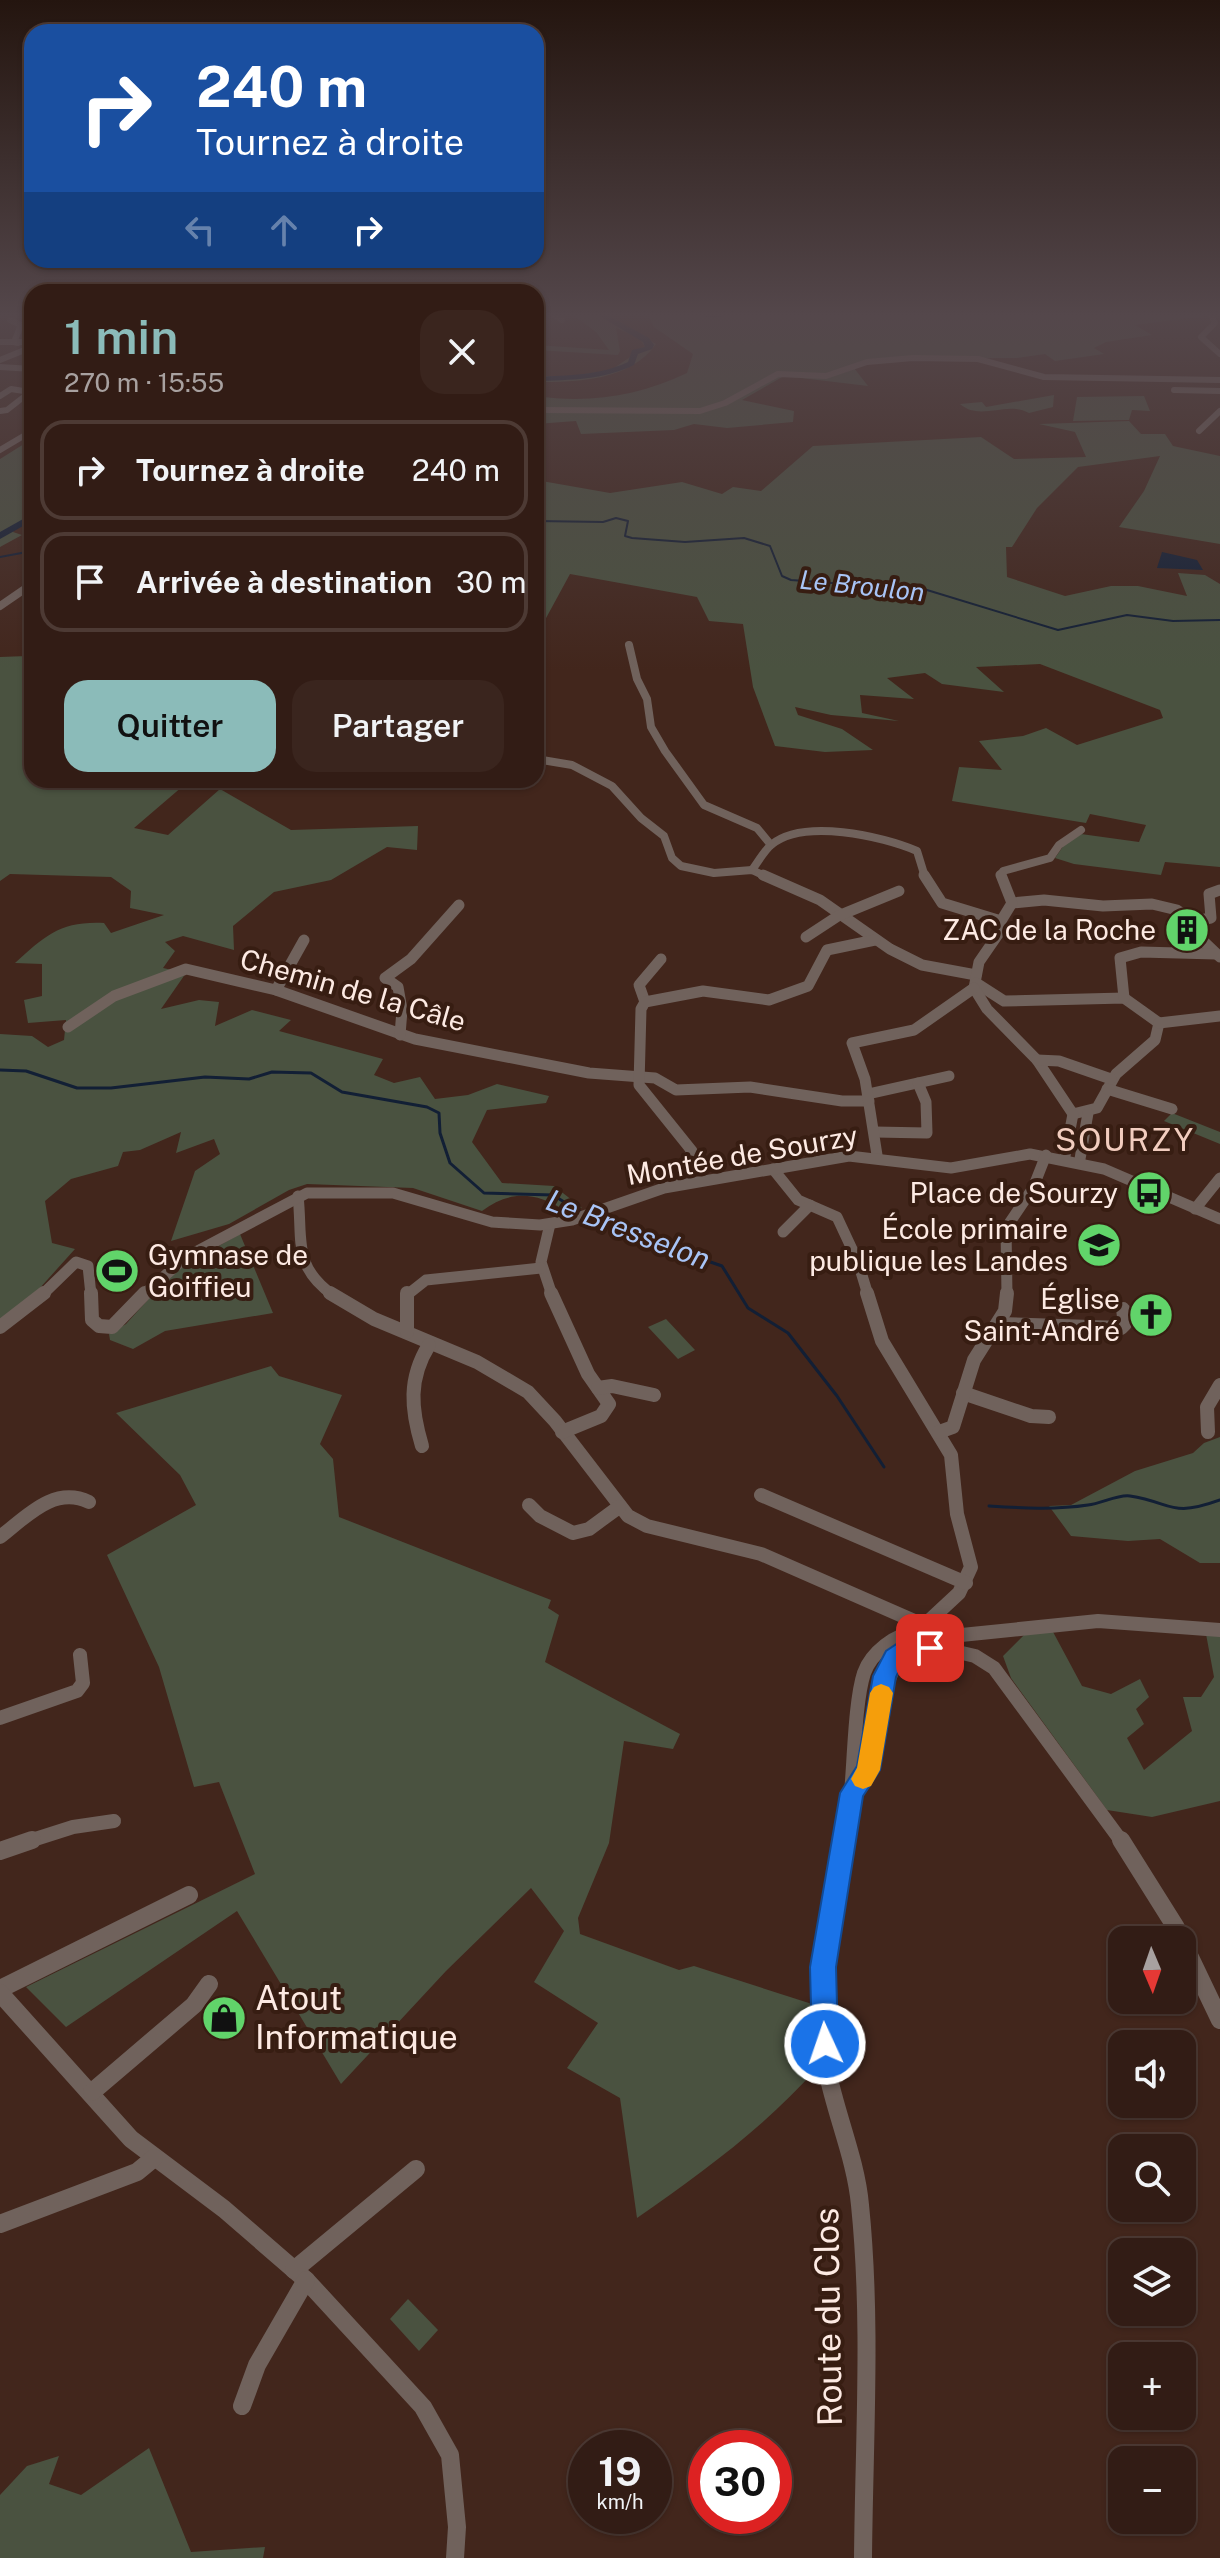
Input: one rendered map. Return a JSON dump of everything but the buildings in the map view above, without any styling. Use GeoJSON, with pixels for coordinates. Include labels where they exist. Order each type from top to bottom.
{"type":"FeatureCollection","features":[{"type":"Feature","properties":{"kind":"street"},"geometry":{"type":"LineString","coordinates":[[0,450],[24,436]]}},
{"type":"Feature","properties":{"kind":"street"},"geometry":{"type":"LineString","coordinates":[[0,606],[24,590]]}},
{"type":"Feature","properties":{"kind":"street"},"geometry":{"type":"LineString","coordinates":[[629,645],[637,679],[647,699],[651,727],[665,751],[704,805],[757,828],[771,845]]}},
{"type":"Feature","properties":{"kind":"street"},"geometry":{"type":"LineString","coordinates":[[544,760],[572,765],[612,786],[641,818],[664,836],[672,858],[681,866],[714,873],[752,870],[844,913],[875,940],[922,965],[976,982],[1004,1001],[1084,1003],[1124,998],[1159,1023],[1220,1016]]}},
{"type":"Feature","properties":{"kind":"street"},"geometry":{"type":"LineString","coordinates":[[1012,903],[1001,876],[1003,871],[1050,858],[1059,845],[1081,830]]}},
{"type":"Feature","properties":{"kind":"street"},"geometry":{"type":"LineString","coordinates":[[752,870],[771,845],[788,836],[848,831],[884,837],[921,855],[923,874],[942,903],[1001,921]]}},
{"type":"Feature","properties":{"kind":"street"},"geometry":{"type":"LineString","coordinates":[[1012,903],[1044,900],[1103,906],[1152,904],[1168,907],[1194,921],[1211,918],[1209,894],[1220,890]]}},
{"type":"Feature","properties":{"kind":"street"},"geometry":{"type":"LineString","coordinates":[[806,937],[844,913],[899,891]]}},
{"type":"Feature","properties":{"kind":"street"},"geometry":{"type":"LineString","coordinates":[[1012,903],[1001,921],[999,933],[979,962],[976,982],[987,1009],[1037,1060],[1071,1110],[1065,1156]]}},
{"type":"Feature","properties":{"kind":"street"},"geometry":{"type":"LineString","coordinates":[[400,1035],[403,1019],[398,987],[385,978],[411,959],[459,905]]}},
{"type":"Feature","properties":{"kind":"street"},"geometry":{"type":"LineString","coordinates":[[1194,921],[1201,939],[1218,955]]}},
{"type":"Feature","properties":{"kind":"street"},"geometry":{"type":"LineString","coordinates":[[276,990],[304,940]]}},
{"type":"Feature","properties":{"kind":"street"},"geometry":{"type":"LineString","coordinates":[[645,1002],[703,991],[769,1000],[808,986],[827,950],[875,940]]}},
{"type":"Feature","properties":{"kind":"street"},"geometry":{"type":"LineString","coordinates":[[1124,998],[1120,958],[1130,953],[1151,951],[1185,957],[1218,955]]}},
{"type":"Feature","properties":{"kind":"street"},"geometry":{"type":"LineString","coordinates":[[661,959],[639,985],[645,1002],[641,1009],[637,1078],[661,1116],[692,1151],[676,1178],[677,1185]]}},
{"type":"Feature","properties":{"kind":"street","name":"Chemin de la Câle"},"geometry":{"type":"LineString","coordinates":[[68,1027],[114,996],[157,977],[186,969],[276,990],[400,1035],[589,1073],[655,1078],[686,1092],[750,1087],[842,1101],[868,1098],[949,1076]]}},
{"type":"Feature","properties":{"kind":"street"},"geometry":{"type":"LineString","coordinates":[[877,1155],[868,1098],[852,1043],[914,1030],[976,982]]}},
{"type":"Feature","properties":{"kind":"street"},"geometry":{"type":"LineString","coordinates":[[1080,1159],[1093,1110],[1109,1084],[1155,1040],[1159,1023]]}},
{"type":"Feature","properties":{"kind":"street"},"geometry":{"type":"LineString","coordinates":[[1037,1060],[1059,1061],[1172,1109]]}},
{"type":"Feature","properties":{"kind":"street"},"geometry":{"type":"LineString","coordinates":[[875,1132],[927,1133],[926,1102],[918,1083]]}},
{"type":"Feature","properties":{"kind":"street"},"geometry":{"type":"LineString","coordinates":[[1071,1110],[1093,1110]]}},
{"type":"Feature","properties":{"kind":"street","name":"Montée de Sourzy"},"geometry":{"type":"LineString","coordinates":[[0,1327],[33,1303],[76,1262],[88,1266],[90,1273],[92,1320],[99,1326],[112,1327],[161,1276],[186,1257],[298,1196],[335,1190],[393,1193],[492,1222],[550,1224],[677,1185],[849,1156],[877,1155],[942,1169],[1008,1156],[1046,1155],[1080,1159],[1220,1219]]}},
{"type":"Feature","properties":{"kind":"street"},"geometry":{"type":"LineString","coordinates":[[939,1432],[953,1427],[974,1360],[999,1324],[1008,1283],[1006,1228],[1033,1188],[1046,1155]]}},
{"type":"Feature","properties":{"kind":"street"},"geometry":{"type":"LineString","coordinates":[[761,1495],[966,1583],[971,1559],[957,1514],[951,1455],[882,1341],[858,1262],[837,1217],[791,1195],[773,1169]]}},
{"type":"Feature","properties":{"kind":"street"},"geometry":{"type":"LineString","coordinates":[[1195,1209],[1220,1178]]}},
{"type":"Feature","properties":{"kind":"street"},"geometry":{"type":"LineString","coordinates":[[298,1196],[302,1252],[318,1286],[429,1345],[480,1363],[528,1392],[619,1507],[647,1526],[761,1554],[916,1637],[930,1648],[966,1651],[982,1657],[994,1668],[1103,1812],[1175,1926],[1220,2020]]}},
{"type":"Feature","properties":{"kind":"street"},"geometry":{"type":"LineString","coordinates":[[783,1232],[810,1205]]}},
{"type":"Feature","properties":{"kind":"street"},"geometry":{"type":"LineString","coordinates":[[550,1224],[541,1268],[588,1374],[609,1404],[606,1411],[562,1432]]}},
{"type":"Feature","properties":{"kind":"street"},"geometry":{"type":"LineString","coordinates":[[407,1332],[407,1293],[414,1285],[426,1280],[541,1268]]}},
{"type":"Feature","properties":{"kind":"street"},"geometry":{"type":"LineString","coordinates":[[999,1324],[1121,1328],[1125,1324],[1123,1309]]}},
{"type":"Feature","properties":{"kind":"street"},"geometry":{"type":"LineString","coordinates":[[422,1446],[413,1420],[411,1381],[429,1345]]}},
{"type":"Feature","properties":{"kind":"street"},"geometry":{"type":"LineString","coordinates":[[1208,1432],[1205,1412],[1209,1398],[1220,1385]]}},
{"type":"Feature","properties":{"kind":"street"},"geometry":{"type":"LineString","coordinates":[[598,1388],[612,1386],[654,1395]]}},
{"type":"Feature","properties":{"kind":"street"},"geometry":{"type":"LineString","coordinates":[[963,1393],[1031,1416],[1049,1417]]}},
{"type":"Feature","properties":{"kind":"street"},"geometry":{"type":"LineString","coordinates":[[0,1537],[56,1497],[72,1494],[89,1502]]}},
{"type":"Feature","properties":{"kind":"street"},"geometry":{"type":"LineString","coordinates":[[529,1505],[540,1516],[573,1533],[589,1529],[619,1507]]}},
{"type":"Feature","properties":{"kind":"street","name":"Route du Clos"},"geometry":{"type":"LineString","coordinates":[[863,2558],[865,2265],[860,2201],[826,2067],[823,1967],[851,1793],[864,1674],[878,1650],[916,1637],[952,1604],[966,1583]]}},
{"type":"Feature","properties":{"kind":"street"},"geometry":{"type":"LineString","coordinates":[[916,1637],[1098,1621],[1220,1630]]}},
{"type":"Feature","properties":{"kind":"street"},"geometry":{"type":"LineString","coordinates":[[0,1718],[77,1691],[83,1683],[80,1655]]}},
{"type":"Feature","properties":{"kind":"street"},"geometry":{"type":"LineString","coordinates":[[0,1851],[73,1827],[114,1821]]}},
{"type":"Feature","properties":{"kind":"street"},"geometry":{"type":"LineString","coordinates":[[189,1895],[0,1991],[131,2139],[224,2209],[300,2275],[393,2371],[423,2407],[447,2443],[457,2527],[455,2558]]}},
{"type":"Feature","properties":{"kind":"street"},"geometry":{"type":"LineString","coordinates":[[92,2092],[194,2005],[209,1984]]}},
{"type":"Feature","properties":{"kind":"street"},"geometry":{"type":"LineString","coordinates":[[0,2224],[137,2172],[154,2158]]}},
{"type":"Feature","properties":{"kind":"street"},"geometry":{"type":"LineString","coordinates":[[242,2406],[257,2365],[300,2275],[416,2169]]}},
{"type":"Feature","properties":{"kind":"green space"},"geometry":{"type":"Polygon","coordinates":[[[580,431],[642,431],[581,434],[580,431]]]}},
{"type":"Feature","properties":{"kind":"green space"},"geometry":{"type":"Polygon","coordinates":[[[1072,431],[1165,434],[1173,446],[1220,456],[1220,544],[1119,527],[1144,491],[1160,456],[1078,467],[1037,508],[1012,547],[1006,547],[1007,577],[1065,596],[1111,586],[1138,586],[1187,596],[1178,573],[1205,575],[1220,584],[1220,867],[1165,862],[1161,875],[1074,864],[1055,858],[1064,845],[1081,834],[1139,842],[1146,825],[1090,814],[1086,823],[952,801],[959,767],[1002,770],[979,741],[1023,736],[1046,728],[1077,745],[1163,718],[1160,710],[1040,664],[976,667],[1004,692],[942,684],[925,673],[887,678],[914,699],[860,695],[862,713],[899,721],[831,715],[795,707],[798,715],[842,729],[873,750],[825,752],[775,746],[753,687],[743,624],[709,621],[697,597],[570,574],[544,619],[544,481],[610,493],[682,482],[722,494],[733,487],[761,491],[813,446],[981,437],[1014,459],[1086,457],[1072,431]]]}},
{"type":"Feature","properties":{"kind":"green space"},"geometry":{"type":"Polygon","coordinates":[[[24,444],[24,524],[13,532],[22,535],[0,547],[0,459],[24,444]]]}},
{"type":"Feature","properties":{"kind":"green space"},"geometry":{"type":"Polygon","coordinates":[[[24,656],[24,788],[181,788],[134,828],[168,835],[220,789],[291,830],[418,826],[417,850],[387,847],[331,880],[274,892],[233,926],[234,950],[183,936],[165,942],[175,951],[163,968],[186,973],[161,1009],[199,1000],[219,1002],[215,1026],[252,1010],[291,1020],[279,1031],[383,1059],[374,1075],[394,1083],[420,1077],[435,1099],[468,1095],[497,1084],[549,1096],[546,1103],[487,1110],[472,1142],[502,1183],[554,1186],[582,1208],[564,1210],[543,1200],[523,1196],[502,1199],[482,1211],[413,1188],[307,1184],[289,1190],[229,1224],[171,1241],[195,1171],[220,1154],[214,1139],[176,1153],[181,1132],[140,1150],[123,1152],[118,1166],[71,1179],[45,1201],[52,1243],[75,1249],[39,1289],[0,1320],[0,1034],[32,1036],[48,1047],[64,1040],[66,1020],[28,1023],[24,1000],[42,996],[42,964],[15,963],[45,938],[65,927],[104,923],[111,933],[164,915],[130,908],[131,891],[111,877],[10,874],[0,881],[0,657],[24,656]]]}},
{"type":"Feature","properties":{"kind":"green space"},"geometry":{"type":"Polygon","coordinates":[[[1172,1113],[1220,1132],[1220,1144],[1164,1121],[1172,1113]]]}},
{"type":"Feature","properties":{"kind":"green space"},"geometry":{"type":"Polygon","coordinates":[[[240,1234],[273,1313],[165,1331],[133,1349],[110,1340],[109,1334],[126,1324],[174,1271],[240,1234]]]}},
{"type":"Feature","properties":{"kind":"green space"},"geometry":{"type":"Polygon","coordinates":[[[666,1319],[695,1350],[678,1359],[648,1327],[666,1319]]]}},
{"type":"Feature","properties":{"kind":"green space"},"geometry":{"type":"Polygon","coordinates":[[[271,1366],[279,1376],[342,1395],[320,1444],[333,1459],[339,1517],[551,1600],[548,1608],[559,1615],[545,1662],[680,1734],[673,1749],[624,1741],[609,1843],[578,1918],[580,1934],[679,1970],[694,1966],[812,2004],[816,2069],[754,2130],[637,2218],[620,2098],[567,2068],[598,2023],[534,1982],[564,1931],[531,1888],[446,1971],[341,2084],[237,1911],[66,2027],[26,1987],[255,1874],[219,1782],[194,1787],[159,1667],[107,1555],[196,1505],[180,1475],[116,1413],[271,1366]]]}},
{"type":"Feature","properties":{"kind":"green space"},"geometry":{"type":"Polygon","coordinates":[[[1220,1437],[1220,1563],[1200,1563],[1160,1539],[1128,1541],[1071,1536],[1049,1506],[1071,1505],[1135,1471],[1193,1453],[1204,1443],[1220,1437]]]}},
{"type":"Feature","properties":{"kind":"green space"},"geometry":{"type":"Polygon","coordinates":[[[1052,1630],[1082,1686],[1111,1694],[1140,1679],[1149,1697],[1136,1709],[1144,1724],[1127,1738],[1144,1770],[1192,1731],[1183,1697],[1201,1697],[1214,1677],[1206,1634],[1220,1636],[1220,1801],[1152,1817],[1107,1810],[1011,1678],[1003,1656],[1025,1634],[1052,1630]]]}},
{"type":"Feature","properties":{"kind":"green space"},"geometry":{"type":"Polygon","coordinates":[[[408,2299],[438,2330],[419,2351],[390,2319],[408,2299]]]}},
{"type":"Feature","properties":{"kind":"green space"},"geometry":{"type":"Polygon","coordinates":[[[149,2448],[191,2552],[265,2547],[263,2558],[0,2558],[0,2495],[27,2466],[59,2456],[49,2484],[81,2495],[149,2448]]]}},
{"type":"Feature","properties":{"kind":"water"},"geometry":{"type":"Polygon","coordinates":[[[1162,552],[1197,560],[1203,570],[1157,568],[1162,552]]]}},
{"type":"Feature","properties":{"kind":"waterway","name":"Le Broulon"},"geometry":{"type":"LineString","coordinates":[[544,521],[603,522],[616,518],[628,521],[625,536],[632,538],[685,542],[744,538],[770,546],[782,576],[791,580],[927,590],[1058,630],[1127,615],[1173,621],[1220,620]]}},
{"type":"Feature","properties":{"kind":"waterway"},"geometry":{"type":"LineString","coordinates":[[0,536],[24,522]]}},
{"type":"Feature","properties":{"kind":"waterway","name":"Le Broulon"},"geometry":{"type":"LineString","coordinates":[[0,557],[24,552]]}},
{"type":"Feature","properties":{"kind":"waterway","name":"Le Bresselon"},"geometry":{"type":"LineString","coordinates":[[0,1070],[26,1071],[77,1088],[111,1088],[205,1077],[249,1079],[272,1072],[311,1073],[342,1092],[427,1107],[439,1113],[440,1133],[450,1163],[484,1193],[553,1195],[580,1212]]}},
{"type":"Feature","properties":{"kind":"waterway","name":"Le Bresselon"},"geometry":{"type":"LineString","coordinates":[[590,1218],[624,1224],[644,1239],[722,1266],[748,1308],[788,1333],[837,1396],[884,1467]]}},
{"type":"Feature","properties":{"kind":"waterway","name":"Le Bresselon"},"geometry":{"type":"LineString","coordinates":[[989,1506],[1063,1508],[1125,1496],[1191,1508],[1220,1500]]}},
{"type":"Feature","properties":{"kind":"slow traffic"},"geometry":{"type":"LineString","coordinates":[[863,1779],[868,1770],[881,1693]]}},
{"type":"Feature","properties":{"kind":"place","name":"ZAC de la Roche"},"geometry":{"type":"Point","coordinates":[1187,930]}},
{"type":"Feature","properties":{"kind":"place","name":"Place de Sourzy"},"geometry":{"type":"Point","coordinates":[1149,1193]}},
{"type":"Feature","properties":{"kind":"place","name":"École primaire publique les Landes"},"geometry":{"type":"Point","coordinates":[1099,1245]}},
{"type":"Feature","properties":{"kind":"place","name":"Gymnase de Goiffieu"},"geometry":{"type":"Point","coordinates":[117,1271]}},
{"type":"Feature","properties":{"kind":"place","name":"Église Saint-André"},"geometry":{"type":"Point","coordinates":[1151,1315]}},
{"type":"Feature","properties":{"kind":"place","name":"Atout Informatique"},"geometry":{"type":"Point","coordinates":[224,2018]}},
{"type":"Feature","properties":{"kind":"district","name":"SOURZY"},"geometry":{"type":"Point","coordinates":[1125,1140]}},
{"type":"Feature","properties":{"kind":"route"},"geometry":{"type":"LineString","coordinates":[[825,2044],[823,1967],[851,1793],[868,1770],[884,1676],[894,1657],[910,1644],[919,1643],[930,1648]]}}]}
